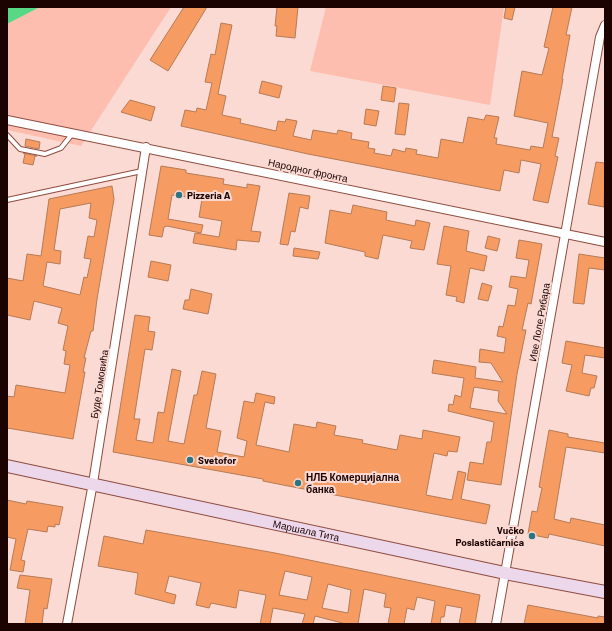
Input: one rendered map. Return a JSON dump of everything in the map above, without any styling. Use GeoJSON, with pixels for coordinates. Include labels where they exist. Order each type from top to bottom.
{"type":"FeatureCollection","features":[{"type":"Feature","properties":{"kind":"street","name":"Иве Лоле Рибара"},"geometry":{"type":"LineString","coordinates":[[496,624],[600,37],[605,25]]}},
{"type":"Feature","properties":{"kind":"street","name":"Народног фронта"},"geometry":{"type":"LineString","coordinates":[[7,120],[73,132],[605,242]]}},
{"type":"Feature","properties":{"kind":"street","name":"Буде Томовића"},"geometry":{"type":"LineString","coordinates":[[67,624],[94,483],[146,147]]}},
{"type":"Feature","properties":{"kind":"street","name":"Маршала Тита"},"geometry":{"type":"LineString","coordinates":[[7,466],[94,483],[505,573],[605,592]]}},
{"type":"Feature","properties":{"kind":"lane"},"geometry":{"type":"LineString","coordinates":[[7,135],[20,149],[45,154],[61,148],[73,132]]}},
{"type":"Feature","properties":{"kind":"lane"},"geometry":{"type":"LineString","coordinates":[[7,200],[79,183],[142,171]]}},
{"type":"Feature","properties":{"kind":"shaded area"},"geometry":{"type":"Polygon","coordinates":[[[7,7],[40,7],[7,24],[7,7]]]}},
{"type":"Feature","properties":{"kind":"shaded area"},"geometry":{"type":"Polygon","coordinates":[[[40,7],[171,7],[81,146],[7,130],[7,24],[40,7]]]}},
{"type":"Feature","properties":{"kind":"shaded area"},"geometry":{"type":"Polygon","coordinates":[[[326,7],[504,7],[490,105],[310,71],[326,7]]]}},
{"type":"Feature","properties":{"kind":"building"},"geometry":{"type":"Polygon","coordinates":[[[184,7],[207,7],[168,71],[150,60],[184,7]]]}},
{"type":"Feature","properties":{"kind":"building"},"geometry":{"type":"Polygon","coordinates":[[[277,7],[298,7],[295,38],[276,36],[277,26],[275,26],[277,7]]]}},
{"type":"Feature","properties":{"kind":"building"},"geometry":{"type":"Polygon","coordinates":[[[506,7],[515,7],[512,20],[504,18],[506,7]]]}},
{"type":"Feature","properties":{"kind":"building"},"geometry":{"type":"Polygon","coordinates":[[[553,7],[572,7],[566,35],[570,35],[552,137],[559,138],[555,156],[558,157],[548,203],[533,200],[541,164],[521,160],[519,173],[504,170],[500,191],[308,154],[181,126],[185,110],[196,112],[197,108],[206,110],[212,83],[205,82],[211,54],[215,55],[221,23],[232,25],[218,94],[226,96],[222,115],[241,119],[240,123],[276,131],[278,121],[285,122],[286,119],[297,121],[293,136],[311,140],[313,130],[337,134],[338,130],[352,133],[351,139],[369,142],[368,148],[375,149],[374,153],[391,156],[393,149],[405,152],[406,148],[417,150],[416,154],[438,158],[441,139],[463,143],[468,117],[484,120],[486,115],[499,117],[494,138],[497,138],[496,144],[530,150],[531,146],[543,148],[548,123],[514,116],[522,71],[542,75],[549,48],[544,47],[553,7]]]}},
{"type":"Feature","properties":{"kind":"building"},"geometry":{"type":"Polygon","coordinates":[[[262,81],[282,86],[279,98],[259,93],[262,81]]]}},
{"type":"Feature","properties":{"kind":"building"},"geometry":{"type":"Polygon","coordinates":[[[383,86],[396,88],[394,102],[381,100],[383,86]]]}},
{"type":"Feature","properties":{"kind":"building"},"geometry":{"type":"Polygon","coordinates":[[[130,100],[155,107],[151,121],[121,112],[130,100]]]}},
{"type":"Feature","properties":{"kind":"building"},"geometry":{"type":"Polygon","coordinates":[[[399,103],[409,104],[405,135],[395,134],[399,103]]]}},
{"type":"Feature","properties":{"kind":"building"},"geometry":{"type":"Polygon","coordinates":[[[366,109],[379,111],[376,126],[364,124],[366,109]]]}},
{"type":"Feature","properties":{"kind":"building"},"geometry":{"type":"Polygon","coordinates":[[[26,139],[40,142],[39,149],[25,146],[26,139]]]}},
{"type":"Feature","properties":{"kind":"building"},"geometry":{"type":"Polygon","coordinates":[[[23,153],[37,156],[35,156],[33,165],[23,163],[25,154],[23,153]]]}},
{"type":"Feature","properties":{"kind":"building"},"geometry":{"type":"Polygon","coordinates":[[[596,162],[605,163],[604,207],[588,204],[596,162]]]}},
{"type":"Feature","properties":{"kind":"building"},"geometry":{"type":"Polygon","coordinates":[[[161,166],[186,170],[186,173],[224,179],[223,184],[247,188],[247,184],[260,186],[251,231],[261,232],[259,242],[237,240],[236,250],[193,243],[195,233],[219,237],[222,221],[199,217],[202,199],[172,195],[168,219],[203,225],[201,233],[167,226],[164,227],[162,237],[149,235],[161,166]]]}},
{"type":"Feature","properties":{"kind":"building"},"geometry":{"type":"Polygon","coordinates":[[[112,186],[114,199],[93,331],[91,331],[84,358],[86,358],[83,372],[85,372],[73,439],[7,428],[7,396],[14,397],[16,385],[65,393],[70,365],[64,364],[66,351],[63,350],[68,326],[58,323],[62,308],[34,301],[30,320],[7,315],[7,278],[23,281],[27,254],[41,256],[49,199],[112,186]],[[91,203],[60,209],[54,250],[61,251],[60,264],[47,262],[43,286],[80,295],[84,277],[87,278],[91,259],[84,258],[88,236],[94,237],[97,220],[89,218],[91,203]]]}},
{"type":"Feature","properties":{"kind":"building"},"geometry":{"type":"Polygon","coordinates":[[[289,193],[310,196],[308,209],[300,207],[295,232],[291,231],[288,245],[280,244],[289,193]]]}},
{"type":"Feature","properties":{"kind":"building"},"geometry":{"type":"Polygon","coordinates":[[[353,205],[387,212],[386,220],[415,226],[416,220],[430,223],[424,250],[410,248],[412,241],[383,235],[378,259],[365,256],[365,252],[325,243],[330,210],[351,214],[353,205]]]}},
{"type":"Feature","properties":{"kind":"building"},"geometry":{"type":"Polygon","coordinates":[[[444,226],[469,231],[466,251],[487,256],[484,271],[470,268],[464,303],[456,301],[457,297],[446,295],[451,266],[437,264],[444,226]]]}},
{"type":"Feature","properties":{"kind":"building"},"geometry":{"type":"Polygon","coordinates":[[[488,236],[500,239],[497,251],[485,248],[488,236]]]}},
{"type":"Feature","properties":{"kind":"building"},"geometry":{"type":"Polygon","coordinates":[[[519,240],[542,244],[531,304],[528,303],[522,330],[526,330],[517,374],[501,485],[467,480],[470,462],[483,464],[487,442],[491,442],[494,422],[448,411],[449,404],[453,405],[455,395],[461,397],[464,378],[432,373],[434,360],[476,367],[475,378],[503,382],[491,363],[479,362],[480,349],[504,353],[506,338],[497,336],[499,326],[503,327],[508,305],[515,306],[518,289],[509,287],[511,276],[526,278],[529,260],[516,258],[519,240]],[[474,387],[470,408],[507,414],[498,401],[499,391],[474,387]]]}},
{"type":"Feature","properties":{"kind":"building"},"geometry":{"type":"Polygon","coordinates":[[[294,248],[320,252],[318,259],[293,256],[294,248]]]}},
{"type":"Feature","properties":{"kind":"building"},"geometry":{"type":"Polygon","coordinates":[[[579,254],[605,258],[605,270],[589,268],[584,304],[573,303],[579,254]]]}},
{"type":"Feature","properties":{"kind":"building"},"geometry":{"type":"Polygon","coordinates":[[[151,261],[171,265],[168,281],[148,277],[151,261]]]}},
{"type":"Feature","properties":{"kind":"building"},"geometry":{"type":"Polygon","coordinates":[[[482,283],[492,286],[488,301],[478,299],[482,283]]]}},
{"type":"Feature","properties":{"kind":"building"},"geometry":{"type":"Polygon","coordinates":[[[191,289],[212,294],[208,314],[183,309],[185,300],[189,300],[191,289]]]}},
{"type":"Feature","properties":{"kind":"building"},"geometry":{"type":"Polygon","coordinates":[[[135,315],[150,317],[148,331],[155,332],[152,350],[145,349],[134,419],[140,419],[136,440],[153,443],[158,412],[164,413],[172,369],[181,371],[168,441],[184,444],[194,395],[197,395],[202,371],[216,374],[206,428],[221,431],[217,452],[244,457],[247,441],[237,438],[244,401],[254,403],[256,393],[275,397],[274,404],[265,402],[256,445],[289,452],[294,424],[316,428],[317,422],[336,426],[334,435],[363,440],[362,443],[397,450],[400,435],[422,439],[423,430],[460,437],[457,452],[448,451],[447,456],[434,453],[426,495],[452,500],[458,471],[466,473],[461,499],[490,505],[486,524],[263,481],[263,479],[113,452],[135,315]]]}},
{"type":"Feature","properties":{"kind":"building"},"geometry":{"type":"Polygon","coordinates":[[[566,341],[605,348],[605,358],[585,355],[582,373],[597,376],[594,388],[591,388],[589,396],[566,391],[572,365],[562,363],[566,341]]]}},
{"type":"Feature","properties":{"kind":"building"},"geometry":{"type":"Polygon","coordinates":[[[549,430],[568,434],[568,437],[605,443],[605,453],[566,447],[554,519],[570,523],[571,518],[605,525],[605,546],[549,534],[548,538],[528,534],[532,511],[537,512],[542,488],[539,487],[549,430]]]}},
{"type":"Feature","properties":{"kind":"building"},"geometry":{"type":"Polygon","coordinates":[[[7,500],[26,504],[27,501],[63,507],[59,525],[55,524],[55,527],[48,526],[47,532],[28,529],[21,560],[25,561],[23,572],[10,570],[16,539],[7,537],[7,500]]]}},
{"type":"Feature","properties":{"kind":"building"},"geometry":{"type":"Polygon","coordinates":[[[146,530],[275,553],[480,595],[475,624],[459,624],[462,608],[446,605],[444,617],[441,617],[440,624],[431,624],[435,601],[417,597],[414,610],[407,608],[404,624],[388,624],[391,608],[384,607],[386,594],[364,589],[358,624],[346,624],[315,616],[313,624],[302,624],[305,614],[273,608],[270,624],[260,624],[266,595],[239,590],[236,608],[211,603],[209,608],[196,605],[201,583],[169,576],[165,592],[176,595],[174,604],[135,594],[138,573],[98,566],[104,536],[143,544],[146,530]],[[285,571],[279,595],[307,600],[312,577],[285,571]],[[328,584],[322,608],[348,613],[351,590],[328,584]]]}},
{"type":"Feature","properties":{"kind":"building"},"geometry":{"type":"Polygon","coordinates":[[[20,575],[52,579],[47,609],[44,608],[42,624],[25,624],[30,590],[17,588],[20,575]]]}},
{"type":"Feature","properties":{"kind":"building"},"geometry":{"type":"Polygon","coordinates":[[[528,605],[598,618],[598,616],[605,617],[605,624],[524,624],[528,605]]]}},
{"type":"Feature","properties":{"kind":"place","name":"Pizzeria A"},"geometry":{"type":"Point","coordinates":[179,195]}},
{"type":"Feature","properties":{"kind":"place","name":"Svetofor"},"geometry":{"type":"Point","coordinates":[190,460]}},
{"type":"Feature","properties":{"kind":"place","name":"НЛБ Комерцијална банка"},"geometry":{"type":"Point","coordinates":[298,483]}},
{"type":"Feature","properties":{"kind":"place","name":"Vučko Poslastičarnica"},"geometry":{"type":"Point","coordinates":[532,536]}}]}
